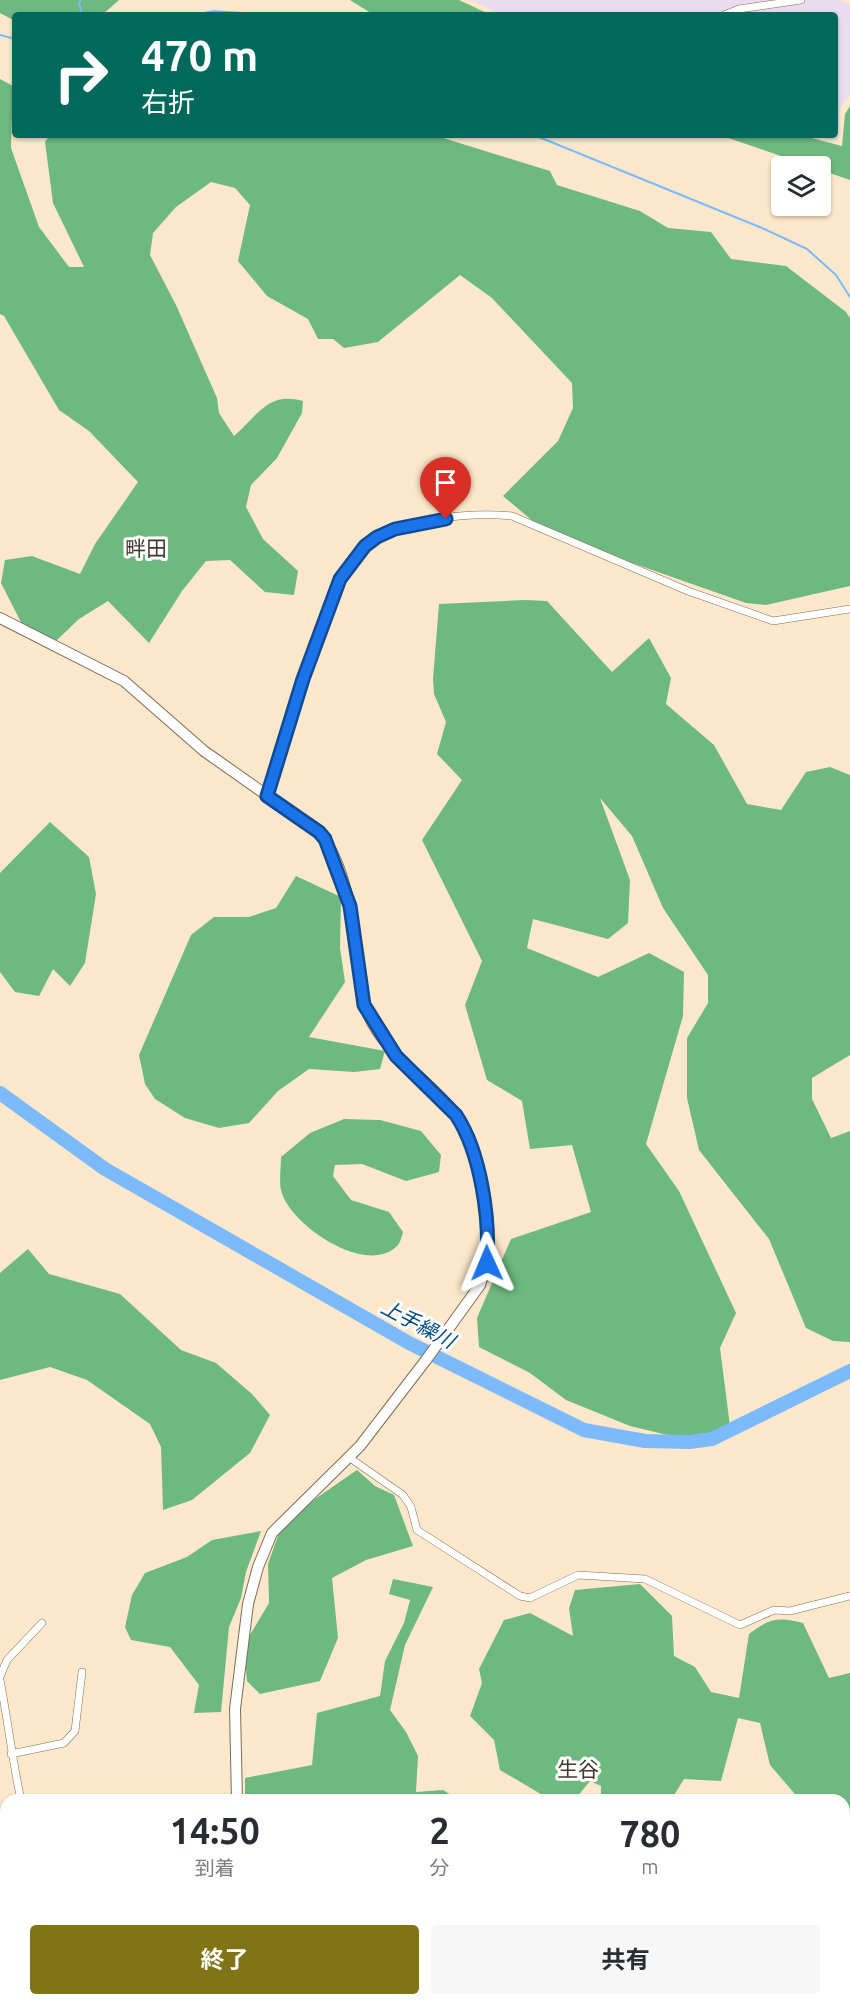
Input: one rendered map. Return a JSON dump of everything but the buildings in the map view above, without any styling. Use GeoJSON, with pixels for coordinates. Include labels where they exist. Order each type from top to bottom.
{"type":"FeatureCollection","features":[{"type":"Feature","properties":{"kind":"street"},"geometry":{"type":"LineString","coordinates":[[732,12],[801,0]]}},
{"type":"Feature","properties":{"kind":"street"},"geometry":{"type":"LineString","coordinates":[[267,796],[303,679],[340,579],[365,546],[395,529],[482,515],[512,516],[688,591],[773,621],[850,609]]}},
{"type":"Feature","properties":{"kind":"street"},"geometry":{"type":"LineString","coordinates":[[0,618],[124,681],[204,751],[319,832],[325,839],[350,906],[364,1005],[391,1050],[456,1115],[474,1150],[486,1222],[487,1263],[480,1285],[427,1360],[350,1458],[272,1533],[258,1567],[248,1604],[235,1708],[237,1794]]}},
{"type":"Feature","properties":{"kind":"street"},"geometry":{"type":"LineString","coordinates":[[350,1458],[403,1495],[411,1507],[417,1530],[520,1596],[530,1598],[578,1575],[645,1579],[740,1625],[774,1610],[790,1611],[850,1596]]}},
{"type":"Feature","properties":{"kind":"street"},"geometry":{"type":"LineString","coordinates":[[20,1794],[11,1754],[0,1679],[7,1660],[42,1623]]}},
{"type":"Feature","properties":{"kind":"street"},"geometry":{"type":"LineString","coordinates":[[11,1754],[64,1743],[70,1738],[75,1731],[82,1672]]}},
{"type":"Feature","properties":{"kind":"shaded area"},"geometry":{"type":"Polygon","coordinates":[[[471,0],[837,0],[850,4],[850,95],[840,108],[838,141],[828,138],[838,138],[838,12],[495,12],[471,0]]]}},
{"type":"Feature","properties":{"kind":"green space"},"geometry":{"type":"Polygon","coordinates":[[[0,0],[119,0],[105,12],[12,12],[12,19],[0,13],[0,0]]]}},
{"type":"Feature","properties":{"kind":"green space"},"geometry":{"type":"Polygon","coordinates":[[[350,0],[459,0],[485,12],[369,12],[350,0]]]}},
{"type":"Feature","properties":{"kind":"green space"},"geometry":{"type":"Polygon","coordinates":[[[0,79],[12,85],[11,148],[39,227],[69,267],[84,267],[53,203],[45,142],[48,138],[443,138],[550,171],[557,185],[640,211],[668,228],[711,232],[731,259],[786,266],[846,312],[850,318],[850,586],[766,605],[746,603],[547,533],[503,496],[558,441],[573,408],[572,383],[492,298],[460,275],[378,342],[344,348],[333,339],[318,339],[308,319],[267,296],[238,261],[250,205],[235,188],[211,182],[176,207],[153,233],[150,255],[176,305],[217,398],[219,413],[234,436],[257,413],[272,402],[280,399],[303,401],[302,413],[277,458],[251,485],[246,507],[263,539],[298,571],[294,595],[265,592],[230,560],[206,561],[182,591],[149,643],[108,601],[79,619],[57,640],[34,637],[25,630],[1,583],[5,560],[32,556],[80,574],[95,544],[138,482],[89,431],[59,410],[4,316],[0,314],[0,79]]]}},
{"type":"Feature","properties":{"kind":"green space"},"geometry":{"type":"Polygon","coordinates":[[[850,106],[850,180],[831,173],[831,156],[781,156],[729,138],[811,138],[842,146],[845,114],[850,106]]]}},
{"type":"Feature","properties":{"kind":"green space"},"geometry":{"type":"Polygon","coordinates":[[[547,601],[612,672],[649,638],[671,678],[666,704],[714,745],[747,804],[781,810],[806,772],[830,767],[850,775],[850,1055],[812,1078],[812,1099],[831,1138],[850,1131],[850,1342],[833,1341],[806,1328],[769,1239],[699,1150],[687,1098],[687,1038],[708,1003],[708,975],[663,908],[632,836],[600,798],[630,880],[628,923],[608,939],[533,919],[527,948],[598,977],[649,953],[684,972],[683,1016],[646,1144],[679,1191],[736,1313],[720,1348],[730,1426],[688,1440],[630,1426],[566,1400],[530,1373],[479,1347],[477,1318],[511,1239],[591,1212],[572,1145],[530,1149],[522,1101],[487,1080],[465,1005],[482,961],[422,840],[462,780],[437,754],[446,722],[434,694],[433,679],[439,604],[547,601]]]}},
{"type":"Feature","properties":{"kind":"green space"},"geometry":{"type":"Polygon","coordinates":[[[50,822],[89,857],[96,894],[85,963],[70,986],[53,969],[39,996],[15,992],[0,972],[0,873],[50,822]]]}},
{"type":"Feature","properties":{"kind":"green space"},"geometry":{"type":"Polygon","coordinates":[[[296,876],[341,897],[340,948],[345,982],[309,1037],[385,1051],[380,1069],[354,1072],[309,1069],[278,1091],[249,1123],[219,1128],[185,1118],[155,1099],[145,1084],[139,1055],[191,935],[214,917],[249,917],[276,908],[296,876]]]}},
{"type":"Feature","properties":{"kind":"green space"},"geometry":{"type":"Polygon","coordinates":[[[344,1119],[380,1120],[421,1131],[441,1155],[439,1172],[406,1181],[362,1164],[335,1165],[333,1176],[351,1200],[389,1212],[403,1232],[398,1245],[385,1254],[368,1255],[331,1243],[298,1218],[287,1204],[281,1190],[281,1157],[310,1133],[344,1119]]]}},
{"type":"Feature","properties":{"kind":"green space"},"geometry":{"type":"Polygon","coordinates":[[[28,1249],[49,1274],[120,1294],[181,1350],[216,1363],[252,1394],[270,1415],[250,1453],[192,1500],[163,1510],[161,1447],[150,1424],[87,1380],[50,1367],[0,1380],[0,1273],[28,1249]]]}},
{"type":"Feature","properties":{"kind":"green space"},"geometry":{"type":"Polygon","coordinates":[[[357,1470],[375,1486],[394,1495],[413,1546],[366,1560],[332,1578],[338,1638],[320,1681],[260,1694],[247,1681],[244,1645],[269,1603],[268,1564],[280,1530],[315,1499],[357,1470]]]}},
{"type":"Feature","properties":{"kind":"green space"},"geometry":{"type":"Polygon","coordinates":[[[261,1531],[246,1572],[241,1598],[229,1627],[221,1712],[194,1713],[199,1685],[170,1647],[131,1640],[125,1627],[132,1595],[145,1573],[187,1557],[212,1540],[261,1531]]]}},
{"type":"Feature","properties":{"kind":"green space"},"geometry":{"type":"Polygon","coordinates":[[[393,1579],[433,1587],[405,1645],[390,1710],[406,1732],[418,1756],[416,1792],[443,1790],[449,1794],[245,1794],[245,1778],[312,1765],[317,1713],[380,1696],[385,1661],[404,1623],[410,1600],[389,1594],[393,1579]]]}},
{"type":"Feature","properties":{"kind":"green space"},"geometry":{"type":"Polygon","coordinates":[[[640,1584],[672,1616],[674,1656],[695,1667],[711,1692],[739,1698],[749,1634],[774,1620],[803,1623],[829,1678],[850,1673],[850,1794],[795,1794],[770,1765],[760,1723],[738,1718],[721,1781],[684,1779],[675,1794],[601,1794],[601,1786],[590,1781],[579,1794],[541,1794],[500,1770],[494,1740],[470,1716],[482,1683],[479,1669],[504,1620],[530,1613],[573,1636],[569,1608],[575,1590],[640,1584]]]}},
{"type":"Feature","properties":{"kind":"waterway"},"geometry":{"type":"LineString","coordinates":[[81,0],[79,3],[81,12]]}},
{"type":"Feature","properties":{"kind":"waterway"},"geometry":{"type":"LineString","coordinates":[[209,12],[228,12]]}},
{"type":"Feature","properties":{"kind":"waterway"},"geometry":{"type":"LineString","coordinates":[[0,35],[12,38]]}},
{"type":"Feature","properties":{"kind":"waterway"},"geometry":{"type":"LineString","coordinates":[[541,138],[762,228],[807,249],[836,275],[850,297]]}},
{"type":"Feature","properties":{"kind":"waterway","name":"上手繰川"},"geometry":{"type":"LineString","coordinates":[[0,1093],[105,1169],[409,1343],[584,1430],[645,1441],[689,1442],[712,1439],[850,1371]]}},
{"type":"Feature","properties":{"kind":"district","name":"畔田"},"geometry":{"type":"Point","coordinates":[146,549]}},
{"type":"Feature","properties":{"kind":"district","name":"生谷"},"geometry":{"type":"Point","coordinates":[578,1770]}},
{"type":"Feature","properties":{"kind":"route"},"geometry":{"type":"LineString","coordinates":[[446,519],[395,529],[377,537],[365,546],[340,579],[303,679],[267,796],[319,832],[325,839],[350,906],[364,1005],[396,1056],[456,1115],[464,1128],[474,1150],[486,1222],[487,1263]]}}]}
